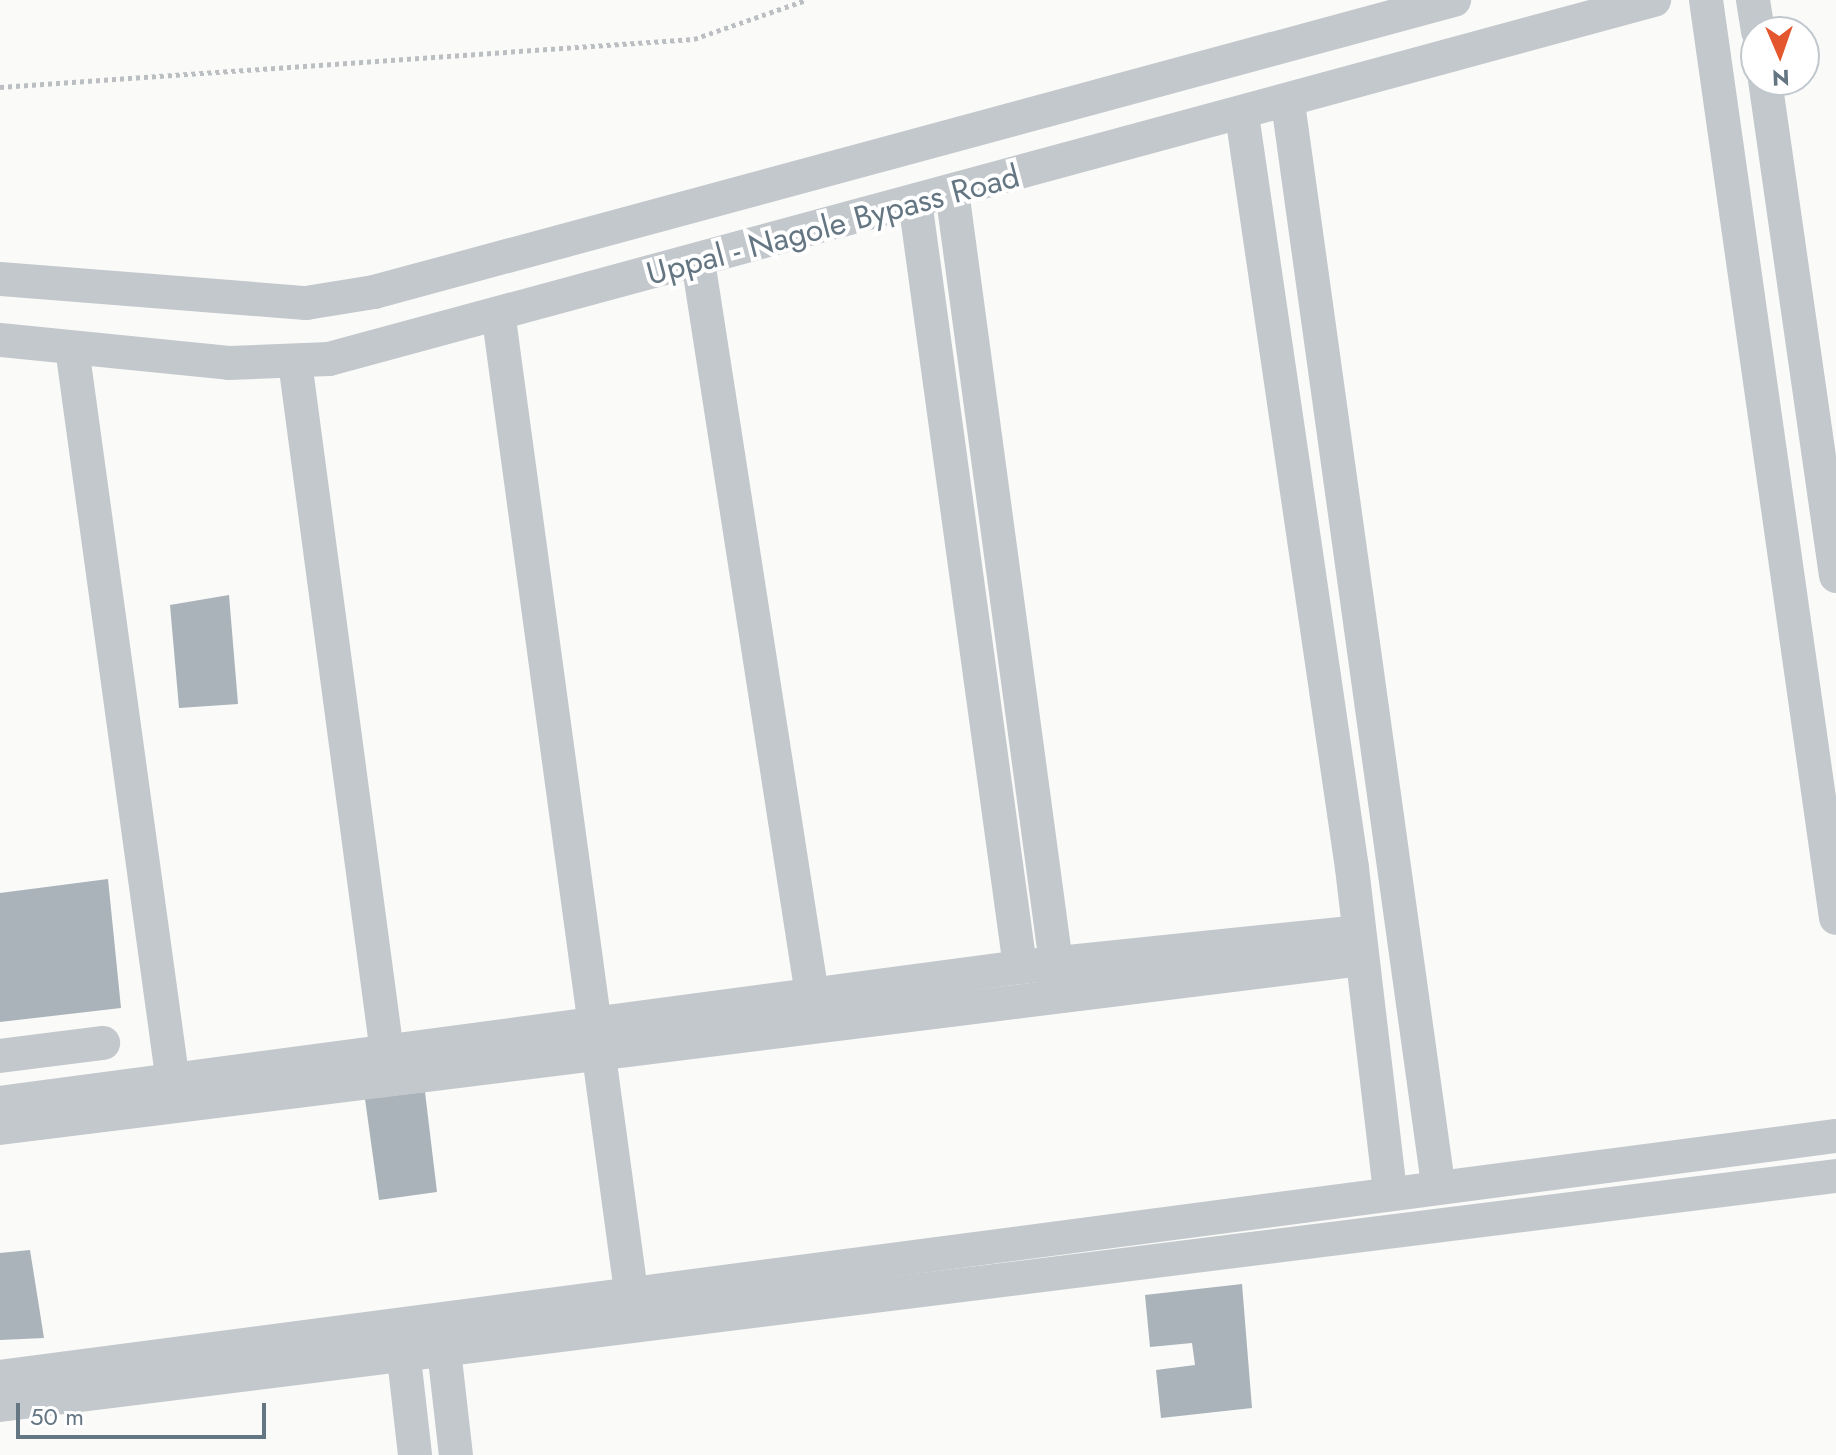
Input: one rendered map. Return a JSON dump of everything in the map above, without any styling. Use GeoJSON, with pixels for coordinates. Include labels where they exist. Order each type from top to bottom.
{"type":"FeatureCollection","features":[{"type":"Feature","properties":{"kind":"street","name":"Uppal - Nagole Bypass Road"},"geometry":{"type":"LineString","coordinates":[[0,279],[306,303],[374,292],[1454,0]]}},
{"type":"Feature","properties":{"kind":"street","name":"Uppal - Nagole Bypass Road"},"geometry":{"type":"LineString","coordinates":[[0,340],[72,348],[295,362],[499,319],[915,201],[1288,103],[1654,0]]}},
{"type":"Feature","properties":{"kind":"street"},"geometry":{"type":"LineString","coordinates":[[1706,0],[1836,918]]}},
{"type":"Feature","properties":{"kind":"street"},"geometry":{"type":"LineString","coordinates":[[1767,96],[1836,576]]}},
{"type":"Feature","properties":{"kind":"street"},"geometry":{"type":"LineString","coordinates":[[1288,103],[1438,1184]]}},
{"type":"Feature","properties":{"kind":"street"},"geometry":{"type":"LineString","coordinates":[[1242,115],[1359,945],[1390,1192]]}},
{"type":"Feature","properties":{"kind":"street"},"geometry":{"type":"LineString","coordinates":[[952,191],[1056,963]]}},
{"type":"Feature","properties":{"kind":"street"},"geometry":{"type":"LineString","coordinates":[[915,201],[1020,967]]}},
{"type":"Feature","properties":{"kind":"street"},"geometry":{"type":"LineString","coordinates":[[698,261],[812,995]]}},
{"type":"Feature","properties":{"kind":"street"},"geometry":{"type":"LineString","coordinates":[[499,319],[631,1291]]}},
{"type":"Feature","properties":{"kind":"street"},"geometry":{"type":"LineString","coordinates":[[72,348],[173,1082]]}},
{"type":"Feature","properties":{"kind":"street"},"geometry":{"type":"LineString","coordinates":[[295,362],[387,1052]]}},
{"type":"Feature","properties":{"kind":"street"},"geometry":{"type":"LineString","coordinates":[[0,1103],[387,1052],[598,1036],[812,995],[1020,967],[1359,945]]}},
{"type":"Feature","properties":{"kind":"street"},"geometry":{"type":"LineString","coordinates":[[0,1128],[598,1036],[1359,945]]}},
{"type":"Feature","properties":{"kind":"street"},"geometry":{"type":"LineString","coordinates":[[0,1056],[103,1043]]}},
{"type":"Feature","properties":{"kind":"street"},"geometry":{"type":"LineString","coordinates":[[442,1331],[631,1291],[1438,1184],[1836,1136]]}},
{"type":"Feature","properties":{"kind":"street"},"geometry":{"type":"LineString","coordinates":[[0,1377],[402,1336],[1836,1176]]}},
{"type":"Feature","properties":{"kind":"street"},"geometry":{"type":"LineString","coordinates":[[442,1331],[456,1455]]}},
{"type":"Feature","properties":{"kind":"street"},"geometry":{"type":"LineString","coordinates":[[0,1405],[402,1336]]}},
{"type":"Feature","properties":{"kind":"street"},"geometry":{"type":"LineString","coordinates":[[402,1336],[415,1455]]}},
{"type":"Feature","properties":{"kind":"path"},"geometry":{"type":"LineString","coordinates":[[0,87],[694,39],[806,0]]}},
{"type":"Feature","properties":{"kind":"building"},"geometry":{"type":"Polygon","coordinates":[[[229,595],[238,704],[179,708],[170,605],[229,595]]]}},
{"type":"Feature","properties":{"kind":"building"},"geometry":{"type":"Polygon","coordinates":[[[108,879],[121,1008],[0,1022],[0,893],[108,879]]]}},
{"type":"Feature","properties":{"kind":"building"},"geometry":{"type":"Polygon","coordinates":[[[425,1092],[437,1192],[379,1200],[365,1099],[425,1092]]]}},
{"type":"Feature","properties":{"kind":"building"},"geometry":{"type":"Polygon","coordinates":[[[30,1250],[44,1338],[0,1340],[0,1253],[30,1250]]]}},
{"type":"Feature","properties":{"kind":"building"},"geometry":{"type":"Polygon","coordinates":[[[1242,1284],[1252,1408],[1161,1418],[1156,1370],[1195,1365],[1192,1343],[1150,1347],[1145,1295],[1242,1284]]]}}]}
